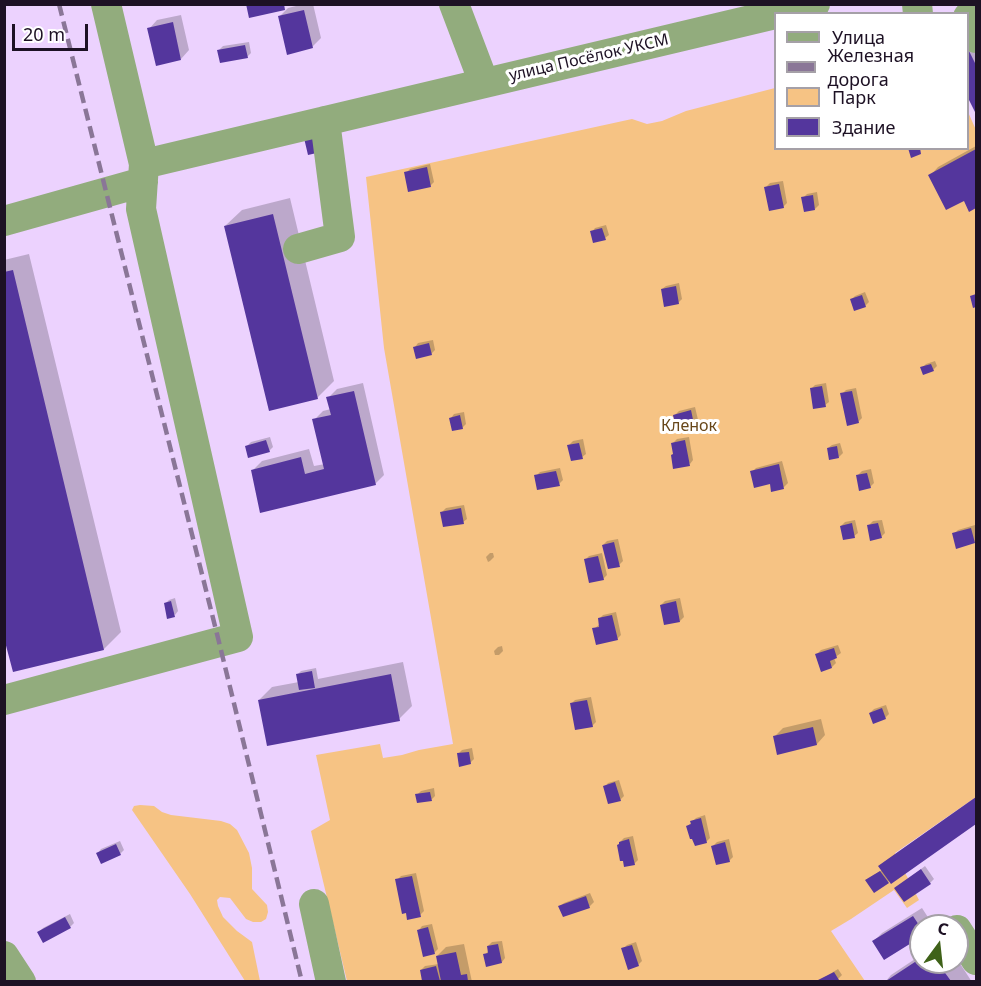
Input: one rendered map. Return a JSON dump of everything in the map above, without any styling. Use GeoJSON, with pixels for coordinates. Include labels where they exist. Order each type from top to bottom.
{"type":"FeatureCollection","features":[{"type":"Feature","properties":{"kind":"street"},"geometry":{"type":"LineString","coordinates":[[4,700],[238,637],[141,209],[144,173],[106,4]]}},
{"type":"Feature","properties":{"kind":"street"},"geometry":{"type":"LineString","coordinates":[[454,4],[484,83]]}},
{"type":"Feature","properties":{"kind":"street","name":"улица Посёлок УКСМ"},"geometry":{"type":"LineString","coordinates":[[784,12],[815,4]]}},
{"type":"Feature","properties":{"kind":"street","name":"улица Посёлок УКСМ"},"geometry":{"type":"LineString","coordinates":[[4,221],[144,173],[326,121],[774,14]]}},
{"type":"Feature","properties":{"kind":"street"},"geometry":{"type":"LineString","coordinates":[[969,20],[976,38]]}},
{"type":"Feature","properties":{"kind":"street"},"geometry":{"type":"LineString","coordinates":[[298,249],[340,237],[326,121]]}},
{"type":"Feature","properties":{"kind":"street"},"geometry":{"type":"LineString","coordinates":[[314,904],[331,981]]}},
{"type":"Feature","properties":{"kind":"street"},"geometry":{"type":"LineString","coordinates":[[4,956],[21,981]]}},
{"type":"Feature","properties":{"kind":"green space","name":"Кленок"},"geometry":{"type":"Polygon","coordinates":[[[774,88],[774,150],[969,150],[969,114],[976,130],[976,797],[895,853],[919,900],[907,908],[894,890],[831,931],[865,981],[347,981],[311,831],[330,820],[316,755],[380,744],[383,758],[453,744],[384,348],[366,177],[632,119],[647,124],[662,121],[686,111],[774,88]]]}},
{"type":"Feature","properties":{"kind":"green space"},"geometry":{"type":"Polygon","coordinates":[[[134,806],[154,806],[171,815],[221,821],[237,830],[249,853],[252,889],[267,905],[266,919],[253,922],[246,919],[230,898],[220,897],[217,900],[223,917],[252,942],[260,981],[245,981],[190,894],[132,810],[134,806]]]}},
{"type":"Feature","properties":{"kind":"building"},"geometry":{"type":"Polygon","coordinates":[[[246,4],[284,4],[285,10],[249,18],[246,4]]]}},
{"type":"Feature","properties":{"kind":"building"},"geometry":{"type":"Polygon","coordinates":[[[304,10],[313,48],[287,55],[278,16],[304,10]]]}},
{"type":"Feature","properties":{"kind":"building"},"geometry":{"type":"Polygon","coordinates":[[[173,22],[181,60],[156,66],[147,28],[173,22]]]}},
{"type":"Feature","properties":{"kind":"building"},"geometry":{"type":"Polygon","coordinates":[[[245,45],[248,58],[220,63],[217,50],[245,45]]]}},
{"type":"Feature","properties":{"kind":"building"},"geometry":{"type":"Polygon","coordinates":[[[969,51],[976,65],[976,114],[969,100],[969,51]]]}},
{"type":"Feature","properties":{"kind":"building"},"geometry":{"type":"Polygon","coordinates":[[[318,135],[321,152],[308,155],[304,138],[318,135]]]}},
{"type":"Feature","properties":{"kind":"building"},"geometry":{"type":"Polygon","coordinates":[[[976,149],[976,208],[969,212],[964,201],[946,210],[928,175],[976,149]]]}},
{"type":"Feature","properties":{"kind":"building"},"geometry":{"type":"Polygon","coordinates":[[[909,150],[920,150],[921,154],[911,158],[909,150]]]}},
{"type":"Feature","properties":{"kind":"building"},"geometry":{"type":"Polygon","coordinates":[[[427,167],[431,187],[408,192],[404,172],[427,167]]]}},
{"type":"Feature","properties":{"kind":"building"},"geometry":{"type":"Polygon","coordinates":[[[779,184],[784,208],[769,211],[764,187],[779,184]]]}},
{"type":"Feature","properties":{"kind":"building"},"geometry":{"type":"Polygon","coordinates":[[[813,195],[815,210],[804,212],[801,197],[813,195]]]}},
{"type":"Feature","properties":{"kind":"building"},"geometry":{"type":"Polygon","coordinates":[[[273,214],[318,399],[269,411],[224,226],[273,214]]]}},
{"type":"Feature","properties":{"kind":"building"},"geometry":{"type":"Polygon","coordinates":[[[602,228],[606,240],[593,243],[590,231],[602,228]]]}},
{"type":"Feature","properties":{"kind":"building"},"geometry":{"type":"Polygon","coordinates":[[[13,270],[104,650],[13,672],[4,638],[4,272],[13,270]]]}},
{"type":"Feature","properties":{"kind":"building"},"geometry":{"type":"Polygon","coordinates":[[[676,286],[679,304],[664,307],[661,289],[676,286]]]}},
{"type":"Feature","properties":{"kind":"building"},"geometry":{"type":"Polygon","coordinates":[[[976,294],[976,307],[973,308],[970,296],[976,294]]]}},
{"type":"Feature","properties":{"kind":"building"},"geometry":{"type":"Polygon","coordinates":[[[862,295],[866,307],[854,311],[850,299],[862,295]]]}},
{"type":"Feature","properties":{"kind":"building"},"geometry":{"type":"Polygon","coordinates":[[[429,343],[432,355],[416,359],[413,347],[429,343]]]}},
{"type":"Feature","properties":{"kind":"building"},"geometry":{"type":"Polygon","coordinates":[[[931,364],[934,371],[923,375],[920,367],[931,364]]]}},
{"type":"Feature","properties":{"kind":"building"},"geometry":{"type":"Polygon","coordinates":[[[822,386],[826,407],[813,409],[810,388],[822,386]]]}},
{"type":"Feature","properties":{"kind":"building"},"geometry":{"type":"Polygon","coordinates":[[[354,391],[376,485],[260,513],[251,470],[301,457],[305,474],[324,469],[312,419],[331,415],[326,397],[354,391]]]}},
{"type":"Feature","properties":{"kind":"building"},"geometry":{"type":"Polygon","coordinates":[[[852,391],[859,423],[847,426],[840,393],[852,391]]]}},
{"type":"Feature","properties":{"kind":"building"},"geometry":{"type":"Polygon","coordinates":[[[691,410],[695,429],[683,432],[682,425],[675,426],[673,415],[691,410]]]}},
{"type":"Feature","properties":{"kind":"building"},"geometry":{"type":"Polygon","coordinates":[[[460,415],[463,429],[452,431],[449,418],[460,415]]]}},
{"type":"Feature","properties":{"kind":"building"},"geometry":{"type":"Polygon","coordinates":[[[266,440],[270,452],[248,458],[245,446],[266,440]]]}},
{"type":"Feature","properties":{"kind":"building"},"geometry":{"type":"Polygon","coordinates":[[[685,440],[690,466],[673,469],[671,443],[685,440]]]}},
{"type":"Feature","properties":{"kind":"building"},"geometry":{"type":"Polygon","coordinates":[[[579,443],[583,459],[571,461],[567,445],[579,443]]]}},
{"type":"Feature","properties":{"kind":"building"},"geometry":{"type":"Polygon","coordinates":[[[837,446],[839,458],[829,460],[827,448],[837,446]]]}},
{"type":"Feature","properties":{"kind":"building"},"geometry":{"type":"Polygon","coordinates":[[[779,464],[784,489],[771,492],[770,484],[754,488],[750,471],[779,464]]]}},
{"type":"Feature","properties":{"kind":"building"},"geometry":{"type":"Polygon","coordinates":[[[556,471],[560,486],[537,490],[534,475],[556,471]]]}},
{"type":"Feature","properties":{"kind":"building"},"geometry":{"type":"Polygon","coordinates":[[[867,473],[871,488],[859,491],[856,475],[867,473]]]}},
{"type":"Feature","properties":{"kind":"building"},"geometry":{"type":"Polygon","coordinates":[[[461,508],[464,524],[443,527],[440,512],[461,508]]]}},
{"type":"Feature","properties":{"kind":"building"},"geometry":{"type":"Polygon","coordinates":[[[852,523],[855,538],[843,540],[840,526],[852,523]]]}},
{"type":"Feature","properties":{"kind":"building"},"geometry":{"type":"Polygon","coordinates":[[[878,523],[882,538],[870,541],[867,525],[878,523]]]}},
{"type":"Feature","properties":{"kind":"building"},"geometry":{"type":"Polygon","coordinates":[[[971,528],[975,543],[956,549],[952,533],[971,528]]]}},
{"type":"Feature","properties":{"kind":"building"},"geometry":{"type":"Polygon","coordinates":[[[614,542],[620,567],[608,569],[602,545],[614,542]]]}},
{"type":"Feature","properties":{"kind":"building"},"geometry":{"type":"Polygon","coordinates":[[[598,556],[604,580],[589,583],[584,559],[598,556]]]}},
{"type":"Feature","properties":{"kind":"building"},"geometry":{"type":"Polygon","coordinates":[[[171,601],[175,617],[167,619],[164,603],[171,601]]]}},
{"type":"Feature","properties":{"kind":"building"},"geometry":{"type":"Polygon","coordinates":[[[676,601],[680,622],[664,625],[660,605],[676,601]]]}},
{"type":"Feature","properties":{"kind":"building"},"geometry":{"type":"Polygon","coordinates":[[[612,615],[618,640],[596,645],[592,628],[599,627],[598,618],[612,615]]]}},
{"type":"Feature","properties":{"kind":"building"},"geometry":{"type":"Polygon","coordinates":[[[834,648],[837,658],[830,661],[832,668],[821,672],[815,654],[834,648]]]}},
{"type":"Feature","properties":{"kind":"building"},"geometry":{"type":"Polygon","coordinates":[[[312,671],[315,688],[299,690],[296,674],[312,671]]]}},
{"type":"Feature","properties":{"kind":"building"},"geometry":{"type":"Polygon","coordinates":[[[391,674],[400,721],[267,746],[258,700],[391,674]]]}},
{"type":"Feature","properties":{"kind":"building"},"geometry":{"type":"Polygon","coordinates":[[[587,700],[593,727],[575,730],[570,703],[587,700]]]}},
{"type":"Feature","properties":{"kind":"building"},"geometry":{"type":"Polygon","coordinates":[[[882,708],[886,719],[873,724],[869,713],[882,708]]]}},
{"type":"Feature","properties":{"kind":"building"},"geometry":{"type":"Polygon","coordinates":[[[813,727],[817,745],[777,755],[773,736],[813,727]]]}},
{"type":"Feature","properties":{"kind":"building"},"geometry":{"type":"Polygon","coordinates":[[[469,752],[471,764],[459,767],[457,753],[469,752]]]}},
{"type":"Feature","properties":{"kind":"building"},"geometry":{"type":"Polygon","coordinates":[[[615,782],[621,801],[608,804],[603,786],[615,782]]]}},
{"type":"Feature","properties":{"kind":"building"},"geometry":{"type":"Polygon","coordinates":[[[430,792],[432,801],[417,803],[415,794],[430,792]]]}},
{"type":"Feature","properties":{"kind":"building"},"geometry":{"type":"Polygon","coordinates":[[[976,797],[976,824],[891,884],[878,866],[976,797]]]}},
{"type":"Feature","properties":{"kind":"building"},"geometry":{"type":"Polygon","coordinates":[[[701,818],[707,843],[695,846],[686,826],[691,824],[690,821],[701,818]]]}},
{"type":"Feature","properties":{"kind":"building"},"geometry":{"type":"Polygon","coordinates":[[[629,839],[635,865],[624,867],[623,861],[620,861],[617,845],[629,839]]]}},
{"type":"Feature","properties":{"kind":"building"},"geometry":{"type":"Polygon","coordinates":[[[725,842],[730,862],[716,865],[711,846],[725,842]]]}},
{"type":"Feature","properties":{"kind":"building"},"geometry":{"type":"Polygon","coordinates":[[[116,844],[121,855],[101,864],[96,853],[116,844]]]}},
{"type":"Feature","properties":{"kind":"building"},"geometry":{"type":"Polygon","coordinates":[[[921,869],[931,884],[904,902],[894,888],[921,869]]]}},
{"type":"Feature","properties":{"kind":"building"},"geometry":{"type":"Polygon","coordinates":[[[880,871],[889,883],[874,893],[865,880],[880,871]]]}},
{"type":"Feature","properties":{"kind":"building"},"geometry":{"type":"Polygon","coordinates":[[[412,876],[421,917],[407,920],[406,913],[402,914],[395,879],[412,876]]]}},
{"type":"Feature","properties":{"kind":"building"},"geometry":{"type":"Polygon","coordinates":[[[586,896],[590,908],[563,917],[558,906],[586,896]]]}},
{"type":"Feature","properties":{"kind":"building"},"geometry":{"type":"Polygon","coordinates":[[[65,917],[71,928],[43,943],[37,932],[65,917]]]}},
{"type":"Feature","properties":{"kind":"building"},"geometry":{"type":"Polygon","coordinates":[[[909,918],[909,944],[884,960],[872,941],[909,918]]]}},
{"type":"Feature","properties":{"kind":"building"},"geometry":{"type":"Polygon","coordinates":[[[428,927],[435,954],[423,957],[417,930],[428,927]]]}},
{"type":"Feature","properties":{"kind":"building"},"geometry":{"type":"Polygon","coordinates":[[[498,944],[502,963],[486,967],[483,954],[488,953],[487,946],[498,944]]]}},
{"type":"Feature","properties":{"kind":"building"},"geometry":{"type":"Polygon","coordinates":[[[632,945],[639,966],[628,970],[621,948],[632,945]]]}},
{"type":"Feature","properties":{"kind":"building"},"geometry":{"type":"Polygon","coordinates":[[[456,952],[461,975],[467,974],[468,981],[441,981],[436,956],[456,952]]]}},
{"type":"Feature","properties":{"kind":"building"},"geometry":{"type":"Polygon","coordinates":[[[436,966],[440,981],[422,981],[420,970],[436,966]]]}},
{"type":"Feature","properties":{"kind":"building"},"geometry":{"type":"Polygon","coordinates":[[[909,966],[909,974],[946,974],[951,981],[886,981],[909,966]]]}},
{"type":"Feature","properties":{"kind":"building"},"geometry":{"type":"Polygon","coordinates":[[[834,972],[839,980],[816,981],[834,972]]]}},
{"type":"Feature","properties":{"kind":"railway"},"geometry":{"type":"LineString","coordinates":[[59,4],[302,982]]}}]}
